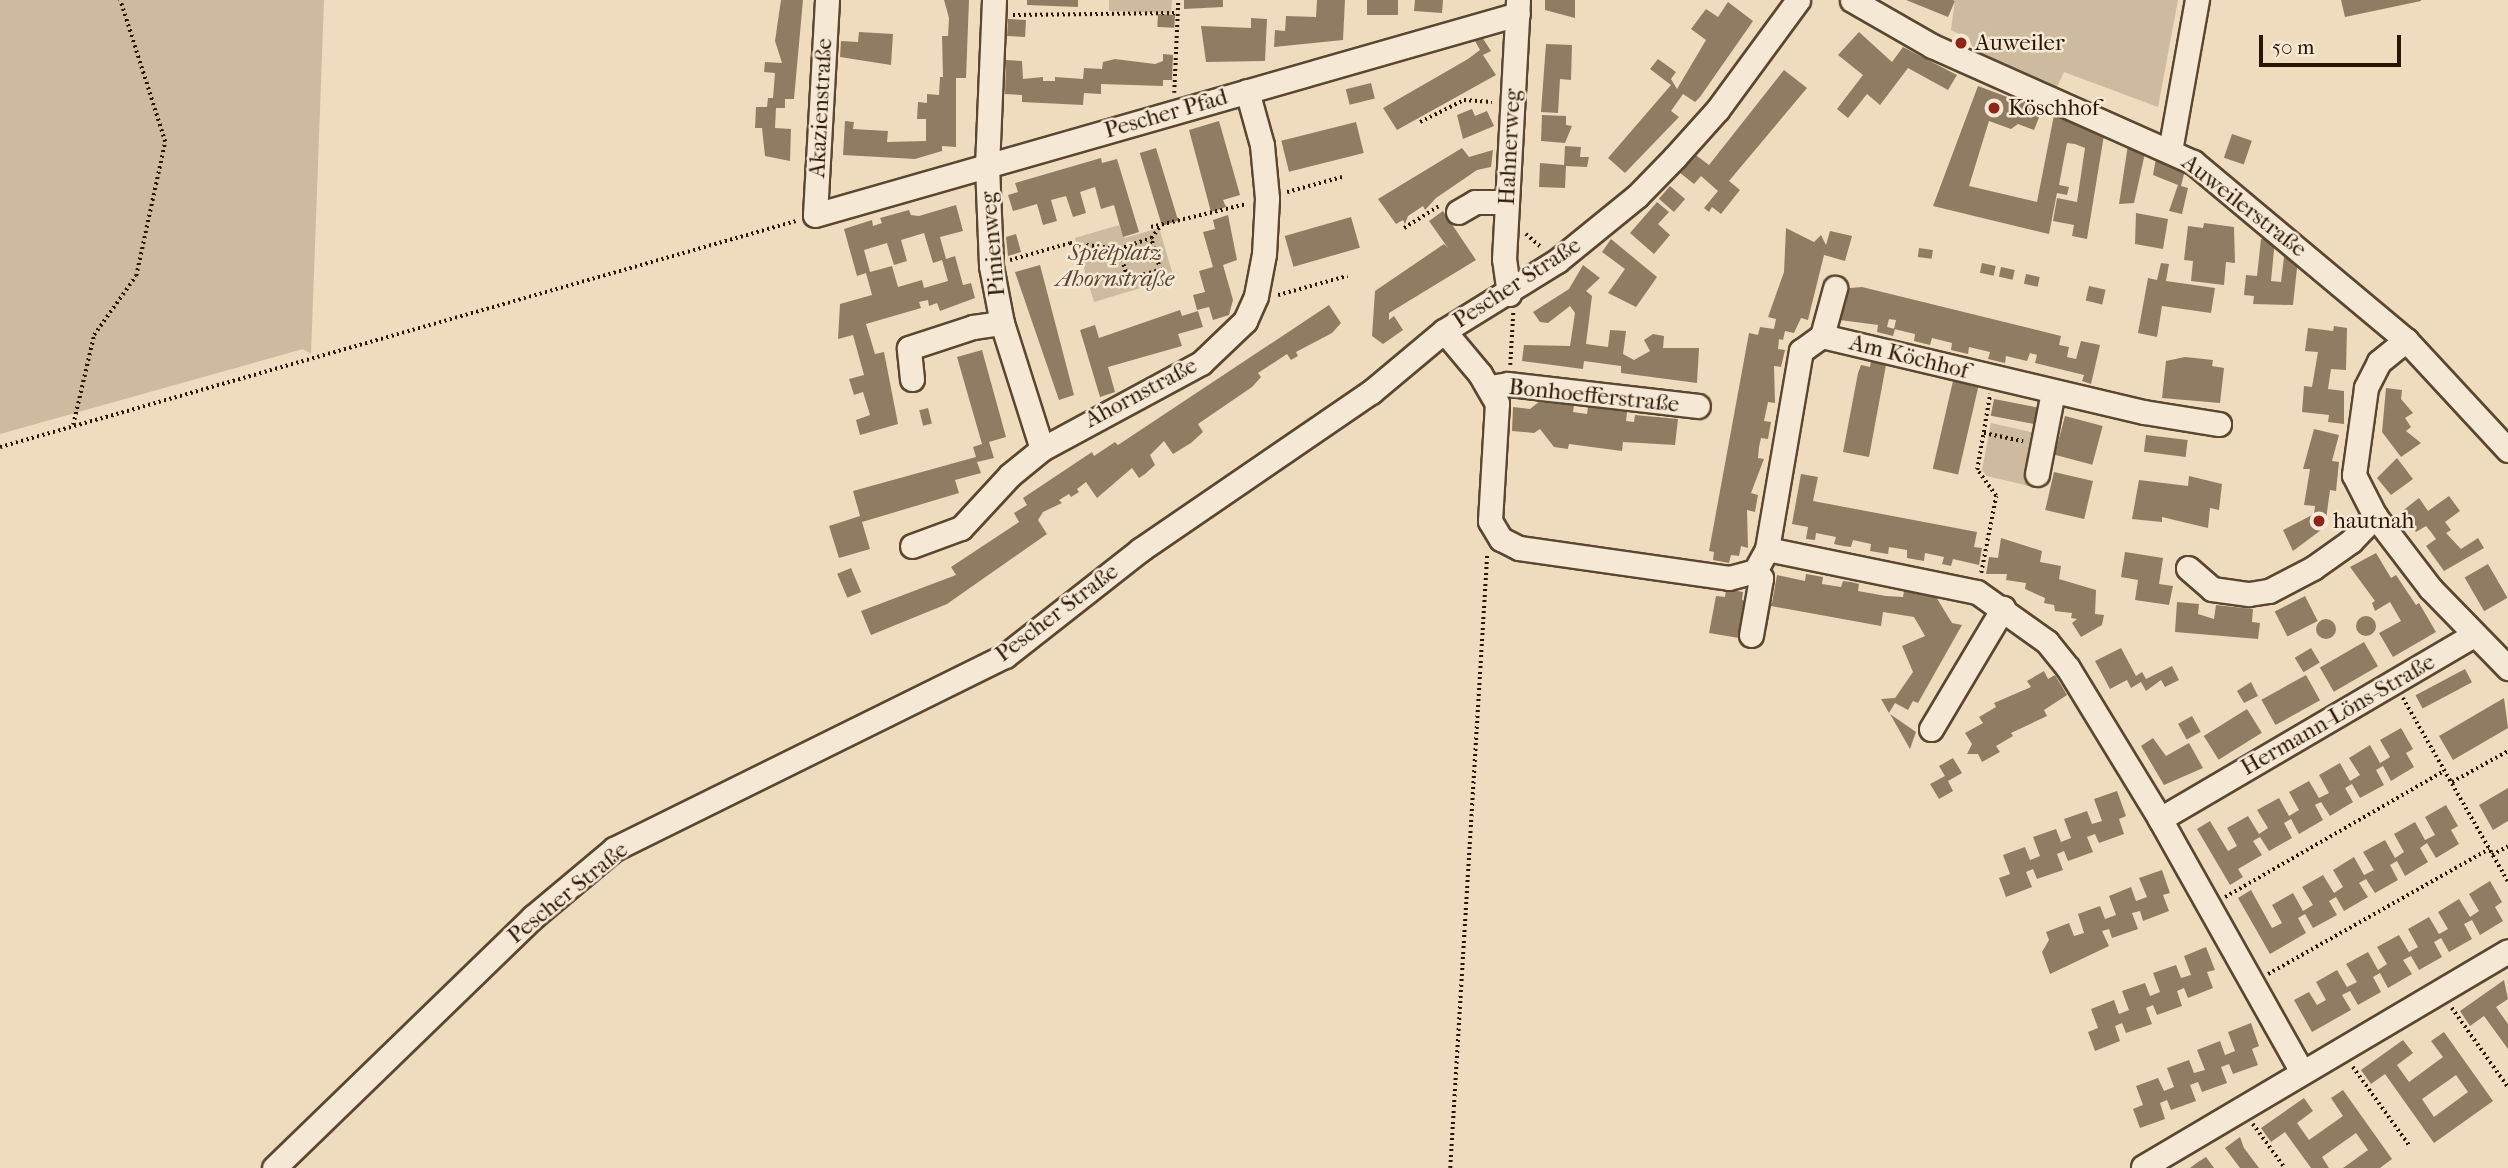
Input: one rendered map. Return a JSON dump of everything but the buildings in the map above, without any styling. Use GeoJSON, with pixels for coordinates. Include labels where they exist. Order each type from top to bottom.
{"type":"FeatureCollection","features":[{"type":"Feature","properties":{"kind":"street","name":"Akazienstraße"},"geometry":{"type":"LineString","coordinates":[[815,215],[827,0]]}},
{"type":"Feature","properties":{"kind":"street","name":"Pescher Straße"},"geometry":{"type":"LineString","coordinates":[[274,1168],[533,917],[614,849],[1005,656],[1171,527],[1371,392],[1444,331],[1509,294],[1637,196],[1718,109],[1798,0]]}},
{"type":"Feature","properties":{"kind":"street","name":"Auweilerstraße"},"geometry":{"type":"LineString","coordinates":[[1852,0],[1932,46],[2193,162],[2406,340],[2508,450]]}},
{"type":"Feature","properties":{"kind":"street"},"geometry":{"type":"LineString","coordinates":[[2170,151],[2197,0]]}},
{"type":"Feature","properties":{"kind":"street"},"geometry":{"type":"LineString","coordinates":[[987,165],[994,7]]}},
{"type":"Feature","properties":{"kind":"street","name":"Pescher Pfad"},"geometry":{"type":"LineString","coordinates":[[815,215],[1247,91],[1518,7]]}},
{"type":"Feature","properties":{"kind":"street","name":"Hahnerweg"},"geometry":{"type":"LineString","coordinates":[[1509,294],[1504,259],[1518,7]]}},
{"type":"Feature","properties":{"kind":"street","name":"Ahornstraße"},"geometry":{"type":"LineString","coordinates":[[912,547],[961,528],[1042,449],[1201,363],[1230,341],[1245,321],[1256,296],[1265,254],[1267,198],[1262,145],[1247,91]]}},
{"type":"Feature","properties":{"kind":"street","name":"Pinienweg"},"geometry":{"type":"LineString","coordinates":[[987,165],[991,266],[1002,323],[1042,449]]}},
{"type":"Feature","properties":{"kind":"street"},"geometry":{"type":"LineString","coordinates":[[1458,212],[1475,202],[1507,202]]}},
{"type":"Feature","properties":{"kind":"street"},"geometry":{"type":"LineString","coordinates":[[1822,336],[1835,288]]}},
{"type":"Feature","properties":{"kind":"street","name":"Pinienweg"},"geometry":{"type":"LineString","coordinates":[[912,379],[909,348],[973,327],[1002,323]]}},
{"type":"Feature","properties":{"kind":"street"},"geometry":{"type":"LineString","coordinates":[[1444,331],[1490,387],[1499,417],[1492,531],[1519,548],[1729,578],[1755,571],[1761,578],[1751,635]]}},
{"type":"Feature","properties":{"kind":"street","name":"Am Köchhof"},"geometry":{"type":"LineString","coordinates":[[1755,571],[1768,549],[1801,351],[1822,336],[2053,392],[2219,424]]}},
{"type":"Feature","properties":{"kind":"street"},"geometry":{"type":"LineString","coordinates":[[2406,340],[2371,373],[2354,475],[2375,516],[2474,635],[2508,668]]}},
{"type":"Feature","properties":{"kind":"street","name":"Bonhoefferstraße"},"geometry":{"type":"LineString","coordinates":[[1490,387],[1508,384],[1698,406]]}},
{"type":"Feature","properties":{"kind":"street"},"geometry":{"type":"LineString","coordinates":[[2037,474],[2053,392]]}},
{"type":"Feature","properties":{"kind":"street"},"geometry":{"type":"LineString","coordinates":[[2188,568],[2212,589],[2249,594],[2269,591],[2313,568],[2351,541],[2375,516]]}},
{"type":"Feature","properties":{"kind":"street"},"geometry":{"type":"LineString","coordinates":[[1768,549],[1977,592],[2029,625],[2068,668],[2211,905],[2301,1070]]}},
{"type":"Feature","properties":{"kind":"street"},"geometry":{"type":"LineString","coordinates":[[1931,729],[2003,608]]}},
{"type":"Feature","properties":{"kind":"street","name":"Hermann-Löns-Straße"},"geometry":{"type":"LineString","coordinates":[[2160,819],[2474,635]]}},
{"type":"Feature","properties":{"kind":"street"},"geometry":{"type":"LineString","coordinates":[[2143,1167],[2301,1070],[2508,951]]}},
{"type":"Feature","properties":{"kind":"path"},"geometry":{"type":"LineString","coordinates":[[73,425],[94,335],[136,276],[165,142],[120,0]]}},
{"type":"Feature","properties":{"kind":"path"},"geometry":{"type":"LineString","coordinates":[[1173,112],[1178,0]]}},
{"type":"Feature","properties":{"kind":"path"},"geometry":{"type":"LineString","coordinates":[[994,7],[1088,18],[1109,11],[1178,13]]}},
{"type":"Feature","properties":{"kind":"path"},"geometry":{"type":"LineString","coordinates":[[1420,122],[1464,100],[1513,103]]}},
{"type":"Feature","properties":{"kind":"path"},"geometry":{"type":"LineString","coordinates":[[1151,227],[1159,228],[1342,177]]}},
{"type":"Feature","properties":{"kind":"path"},"geometry":{"type":"LineString","coordinates":[[1404,228],[1440,206],[1458,212]]}},
{"type":"Feature","properties":{"kind":"path"},"geometry":{"type":"LineString","coordinates":[[0,447],[815,215]]}},
{"type":"Feature","properties":{"kind":"path"},"geometry":{"type":"LineString","coordinates":[[991,266],[1070,243],[1119,248],[1151,239],[1159,228]]}},
{"type":"Feature","properties":{"kind":"path"},"geometry":{"type":"LineString","coordinates":[[1119,248],[1128,279],[1160,270],[1151,239]]}},
{"type":"Feature","properties":{"kind":"path"},"geometry":{"type":"LineString","coordinates":[[1256,296],[1271,296],[1347,276]]}},
{"type":"Feature","properties":{"kind":"path"},"geometry":{"type":"LineString","coordinates":[[1977,592],[1996,496],[1977,470],[1993,378]]}},
{"type":"Feature","properties":{"kind":"path"},"geometry":{"type":"LineString","coordinates":[[1984,432],[2043,446]]}},
{"type":"Feature","properties":{"kind":"path"},"geometry":{"type":"LineString","coordinates":[[1450,1168],[1487,553],[1492,531]]}},
{"type":"Feature","properties":{"kind":"path"},"geometry":{"type":"LineString","coordinates":[[2394,683],[2508,881]]}},
{"type":"Feature","properties":{"kind":"path"},"geometry":{"type":"LineString","coordinates":[[2451,783],[2508,751]]}},
{"type":"Feature","properties":{"kind":"path"},"geometry":{"type":"LineString","coordinates":[[2211,905],[2444,771]]}},
{"type":"Feature","properties":{"kind":"path"},"geometry":{"type":"LineString","coordinates":[[2492,855],[2508,846]]}},
{"type":"Feature","properties":{"kind":"path"},"geometry":{"type":"LineString","coordinates":[[2253,982],[2489,849]]}},
{"type":"Feature","properties":{"kind":"path"},"geometry":{"type":"LineString","coordinates":[[2440,990],[2508,1087]]}},
{"type":"Feature","properties":{"kind":"path"},"geometry":{"type":"LineString","coordinates":[[2339,1048],[2409,1145]]}},
{"type":"Feature","properties":{"kind":"path"},"geometry":{"type":"LineString","coordinates":[[2241,1107],[2285,1168]]}},
{"type":"Feature","properties":{"kind":"green space"},"geometry":{"type":"Polygon","coordinates":[[[0,0],[324,0],[311,354],[303,349],[0,434],[0,0]]]}},
{"type":"Feature","properties":{"kind":"green space"},"geometry":{"type":"Polygon","coordinates":[[[1109,0],[1172,0],[1171,13],[1109,11],[1109,0]]]}},
{"type":"Feature","properties":{"kind":"green space"},"geometry":{"type":"Polygon","coordinates":[[[1955,0],[2178,0],[2158,107],[2064,72],[2057,87],[1976,51],[1967,38],[1951,30],[1955,0]]]}},
{"type":"Feature","properties":{"kind":"green space","name":"Spielplatz Ahornstraße"},"geometry":{"type":"Polygon","coordinates":[[[1119,225],[1124,238],[1159,228],[1174,278],[1094,302],[1075,238],[1119,225]]]}},
{"type":"Feature","properties":{"kind":"green space"},"geometry":{"type":"Polygon","coordinates":[[[1991,423],[2039,434],[2029,486],[1987,476],[1982,470],[1991,423]]]}},
{"type":"Feature","properties":{"kind":"place","name":"Auweiler"},"geometry":{"type":"Point","coordinates":[1961,43]}},
{"type":"Feature","properties":{"kind":"place","name":"Köschhof"},"geometry":{"type":"Point","coordinates":[1994,108]}},
{"type":"Feature","properties":{"kind":"place","name":"hautnah"},"geometry":{"type":"Point","coordinates":[2319,521]}}]}
